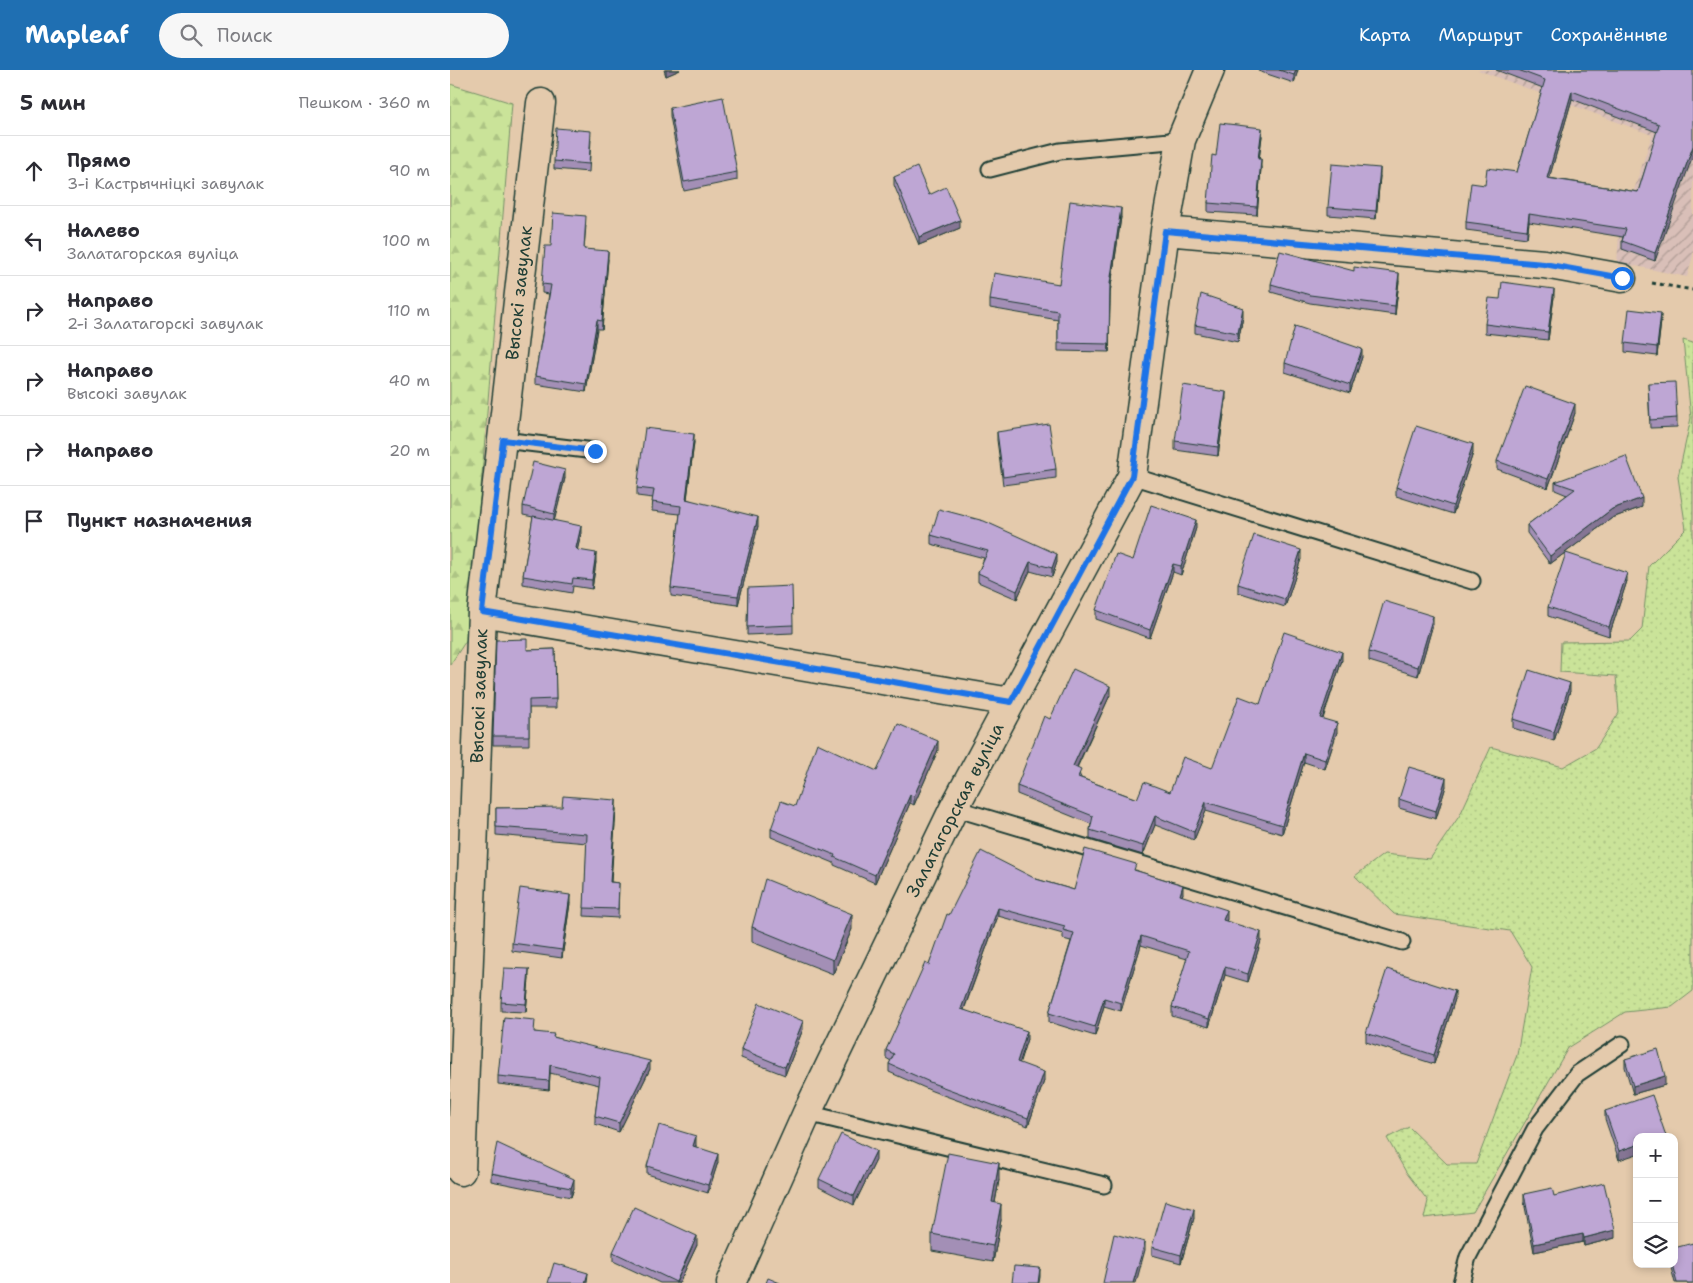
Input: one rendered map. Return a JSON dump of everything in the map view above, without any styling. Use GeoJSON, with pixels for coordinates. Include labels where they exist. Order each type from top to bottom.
{"type":"FeatureCollection","features":[{"type":"Feature","properties":{"kind":"street","name":"Залатагорская вуліца"},"geometry":{"type":"LineString","coordinates":[[731,1283],[807,1113],[954,808],[1132,476],[1165,231],[1181,140],[1210,70]]}},
{"type":"Feature","properties":{"kind":"street","name":"Высокі завулак"},"geometry":{"type":"LineString","coordinates":[[461,1171],[482,612],[541,103]]}},
{"type":"Feature","properties":{"kind":"street"},"geometry":{"type":"LineString","coordinates":[[1165,231],[1544,264],[1622,278]]}},
{"type":"Feature","properties":{"kind":"street"},"geometry":{"type":"LineString","coordinates":[[482,612],[1011,702]]}},
{"type":"Feature","properties":{"kind":"lane"},"geometry":{"type":"LineString","coordinates":[[990,169],[1060,150],[1181,140]]}},
{"type":"Feature","properties":{"kind":"lane"},"geometry":{"type":"LineString","coordinates":[[503,440],[595,451]]}},
{"type":"Feature","properties":{"kind":"lane"},"geometry":{"type":"LineString","coordinates":[[1132,476],[1472,581]]}},
{"type":"Feature","properties":{"kind":"lane"},"geometry":{"type":"LineString","coordinates":[[954,808],[1402,942]]}},
{"type":"Feature","properties":{"kind":"lane"},"geometry":{"type":"LineString","coordinates":[[1461,1283],[1468,1257],[1535,1130],[1577,1074],[1622,1044]]}},
{"type":"Feature","properties":{"kind":"lane"},"geometry":{"type":"LineString","coordinates":[[807,1113],[1104,1185]]}},
{"type":"Feature","properties":{"kind":"path"},"geometry":{"type":"LineString","coordinates":[[1622,278],[1693,290]]}},
{"type":"Feature","properties":{"kind":"shaded area"},"geometry":{"type":"Polygon","coordinates":[[[1478,70],[1693,70],[1693,256],[1687,277],[1617,262],[1619,236],[1652,135],[1478,70]]]}},
{"type":"Feature","properties":{"kind":"green space"},"geometry":{"type":"Polygon","coordinates":[[[450,84],[512,103],[469,636],[450,665],[450,84]]]}},
{"type":"Feature","properties":{"kind":"green space"},"geometry":{"type":"Polygon","coordinates":[[[1683,340],[1693,343],[1693,991],[1672,1007],[1625,1012],[1568,1048],[1473,1212],[1424,1218],[1428,1201],[1406,1172],[1387,1138],[1409,1127],[1447,1164],[1476,1164],[1517,1055],[1532,967],[1510,931],[1394,914],[1355,876],[1384,854],[1430,859],[1460,815],[1491,747],[1563,767],[1596,748],[1619,713],[1616,676],[1560,672],[1561,642],[1630,641],[1642,629],[1649,566],[1686,529],[1678,477],[1691,418],[1683,340]]]}},
{"type":"Feature","properties":{"kind":"building"},"geometry":{"type":"Polygon","coordinates":[[[1279,70],[1296,70],[1294,75],[1279,70]]]}},
{"type":"Feature","properties":{"kind":"building"},"geometry":{"type":"Polygon","coordinates":[[[1518,70],[1693,70],[1693,146],[1655,253],[1622,241],[1626,229],[1529,214],[1527,230],[1466,222],[1471,183],[1485,185],[1487,168],[1517,172],[1545,80],[1518,70]],[[1572,91],[1547,178],[1638,192],[1659,124],[1572,91]]]}},
{"type":"Feature","properties":{"kind":"building"},"geometry":{"type":"Polygon","coordinates":[[[723,97],[737,172],[684,182],[670,108],[723,97]]]}},
{"type":"Feature","properties":{"kind":"building"},"geometry":{"type":"Polygon","coordinates":[[[1220,123],[1262,128],[1258,159],[1261,159],[1257,207],[1208,203],[1212,155],[1216,156],[1220,123]]]}},
{"type":"Feature","properties":{"kind":"building"},"geometry":{"type":"Polygon","coordinates":[[[556,128],[591,131],[589,164],[554,161],[556,128]]]}},
{"type":"Feature","properties":{"kind":"building"},"geometry":{"type":"Polygon","coordinates":[[[1332,164],[1380,168],[1376,211],[1328,207],[1332,164]]]}},
{"type":"Feature","properties":{"kind":"building"},"geometry":{"type":"Polygon","coordinates":[[[917,167],[929,195],[946,187],[960,220],[919,237],[894,177],[917,167]]]}},
{"type":"Feature","properties":{"kind":"building"},"geometry":{"type":"Polygon","coordinates":[[[1070,201],[1121,208],[1110,284],[1109,344],[1058,343],[1058,311],[990,300],[994,273],[1059,284],[1070,201]]]}},
{"type":"Feature","properties":{"kind":"building"},"geometry":{"type":"Polygon","coordinates":[[[553,213],[586,216],[584,249],[608,251],[602,321],[597,320],[586,384],[535,376],[551,285],[542,284],[545,246],[551,246],[553,213]]]}},
{"type":"Feature","properties":{"kind":"building"},"geometry":{"type":"Polygon","coordinates":[[[1280,251],[1354,271],[1354,267],[1399,273],[1395,306],[1310,295],[1271,284],[1280,251]]]}},
{"type":"Feature","properties":{"kind":"building"},"geometry":{"type":"Polygon","coordinates":[[[1502,282],[1554,289],[1548,332],[1485,324],[1489,298],[1500,299],[1502,282]]]}},
{"type":"Feature","properties":{"kind":"building"},"geometry":{"type":"Polygon","coordinates":[[[1201,294],[1243,308],[1238,333],[1195,325],[1201,294]]]}},
{"type":"Feature","properties":{"kind":"building"},"geometry":{"type":"Polygon","coordinates":[[[1629,309],[1661,313],[1657,347],[1625,343],[1629,309]]]}},
{"type":"Feature","properties":{"kind":"building"},"geometry":{"type":"Polygon","coordinates":[[[1295,326],[1362,349],[1350,385],[1285,363],[1295,326]]]}},
{"type":"Feature","properties":{"kind":"building"},"geometry":{"type":"Polygon","coordinates":[[[1675,382],[1677,418],[1650,420],[1648,383],[1675,382]]]}},
{"type":"Feature","properties":{"kind":"building"},"geometry":{"type":"Polygon","coordinates":[[[1183,385],[1226,392],[1218,447],[1175,441],[1183,385]]]}},
{"type":"Feature","properties":{"kind":"building"},"geometry":{"type":"Polygon","coordinates":[[[1525,386],[1575,404],[1548,479],[1497,461],[1525,386]]]}},
{"type":"Feature","properties":{"kind":"building"},"geometry":{"type":"Polygon","coordinates":[[[1049,424],[1056,469],[1003,477],[997,432],[1049,424]]]}},
{"type":"Feature","properties":{"kind":"building"},"geometry":{"type":"Polygon","coordinates":[[[1416,426],[1473,444],[1453,506],[1396,487],[1416,426]]]}},
{"type":"Feature","properties":{"kind":"building"},"geometry":{"type":"Polygon","coordinates":[[[645,428],[694,434],[686,499],[758,517],[738,596],[671,588],[681,506],[652,502],[654,490],[637,488],[645,428]]]}},
{"type":"Feature","properties":{"kind":"building"},"geometry":{"type":"Polygon","coordinates":[[[1626,456],[1642,498],[1612,509],[1550,556],[1527,525],[1575,489],[1555,482],[1626,456]]]}},
{"type":"Feature","properties":{"kind":"building"},"geometry":{"type":"Polygon","coordinates":[[[533,462],[565,470],[554,514],[523,506],[533,462]]]}},
{"type":"Feature","properties":{"kind":"building"},"geometry":{"type":"Polygon","coordinates":[[[1151,505],[1196,520],[1181,566],[1173,564],[1150,630],[1096,610],[1116,554],[1133,560],[1151,505]]]}},
{"type":"Feature","properties":{"kind":"building"},"geometry":{"type":"Polygon","coordinates":[[[939,509],[984,521],[1057,554],[1052,568],[1030,562],[1017,591],[978,573],[988,551],[931,535],[939,509]]]}},
{"type":"Feature","properties":{"kind":"building"},"geometry":{"type":"Polygon","coordinates":[[[533,516],[581,526],[576,548],[596,553],[592,580],[573,578],[572,584],[523,576],[533,516]]]}},
{"type":"Feature","properties":{"kind":"building"},"geometry":{"type":"Polygon","coordinates":[[[1254,535],[1301,550],[1285,599],[1238,584],[1254,535]]]}},
{"type":"Feature","properties":{"kind":"building"},"geometry":{"type":"Polygon","coordinates":[[[1566,553],[1627,573],[1609,627],[1548,607],[1566,553]]]}},
{"type":"Feature","properties":{"kind":"building"},"geometry":{"type":"Polygon","coordinates":[[[792,586],[793,625],[747,627],[748,588],[792,586]]]}},
{"type":"Feature","properties":{"kind":"building"},"geometry":{"type":"Polygon","coordinates":[[[1384,601],[1433,616],[1418,667],[1369,652],[1384,601]]]}},
{"type":"Feature","properties":{"kind":"building"},"geometry":{"type":"Polygon","coordinates":[[[1284,632],[1342,652],[1320,718],[1337,723],[1325,760],[1304,753],[1282,825],[1206,802],[1194,832],[1155,816],[1143,846],[1090,830],[1093,816],[1017,786],[1044,716],[1050,719],[1073,669],[1110,686],[1073,766],[1081,770],[1078,777],[1137,799],[1144,782],[1170,792],[1183,757],[1212,768],[1239,696],[1260,704],[1284,632]]]}},
{"type":"Feature","properties":{"kind":"building"},"geometry":{"type":"Polygon","coordinates":[[[527,639],[527,650],[555,649],[556,699],[529,700],[529,736],[493,736],[496,640],[527,639]]]}},
{"type":"Feature","properties":{"kind":"building"},"geometry":{"type":"Polygon","coordinates":[[[1529,670],[1570,683],[1554,732],[1513,719],[1529,670]]]}},
{"type":"Feature","properties":{"kind":"building"},"geometry":{"type":"Polygon","coordinates":[[[898,724],[938,741],[914,796],[910,795],[875,875],[834,857],[835,855],[771,829],[781,801],[795,806],[817,743],[877,771],[898,724]]]}},
{"type":"Feature","properties":{"kind":"building"},"geometry":{"type":"Polygon","coordinates":[[[1409,767],[1446,778],[1436,811],[1399,799],[1409,767]]]}},
{"type":"Feature","properties":{"kind":"building"},"geometry":{"type":"Polygon","coordinates":[[[563,796],[616,800],[610,882],[619,883],[618,909],[584,908],[587,834],[496,827],[496,808],[562,807],[563,796]]]}},
{"type":"Feature","properties":{"kind":"building"},"geometry":{"type":"Polygon","coordinates":[[[1085,849],[1136,864],[1134,870],[1183,885],[1180,895],[1227,910],[1223,920],[1261,932],[1248,974],[1225,967],[1209,1019],[1172,1007],[1189,951],[1141,936],[1121,1003],[1104,998],[1095,1027],[1049,1013],[1074,933],[1063,930],[1065,926],[998,908],[961,1009],[1027,1031],[1017,1062],[1044,1072],[1028,1118],[932,1083],[889,1064],[894,1054],[886,1050],[925,963],[929,965],[947,914],[949,915],[981,851],[1036,879],[1074,890],[1085,849]]]}},
{"type":"Feature","properties":{"kind":"building"},"geometry":{"type":"Polygon","coordinates":[[[765,879],[852,914],[833,960],[752,927],[765,879]]]}},
{"type":"Feature","properties":{"kind":"building"},"geometry":{"type":"Polygon","coordinates":[[[520,888],[570,895],[562,950],[512,943],[520,888]]]}},
{"type":"Feature","properties":{"kind":"building"},"geometry":{"type":"Polygon","coordinates":[[[504,968],[529,969],[526,1004],[501,1002],[504,968]]]}},
{"type":"Feature","properties":{"kind":"building"},"geometry":{"type":"Polygon","coordinates":[[[1387,969],[1455,991],[1434,1055],[1366,1033],[1387,969]]]}},
{"type":"Feature","properties":{"kind":"building"},"geometry":{"type":"Polygon","coordinates":[[[759,1003],[803,1021],[785,1067],[741,1049],[759,1003]]]}},
{"type":"Feature","properties":{"kind":"building"},"geometry":{"type":"Polygon","coordinates":[[[504,1017],[535,1020],[534,1032],[554,1034],[553,1037],[650,1061],[619,1123],[595,1116],[600,1077],[550,1065],[549,1081],[498,1076],[504,1017]]]}},
{"type":"Feature","properties":{"kind":"building"},"geometry":{"type":"Polygon","coordinates":[[[1658,1049],[1665,1076],[1633,1086],[1625,1059],[1658,1049]]]}},
{"type":"Feature","properties":{"kind":"building"},"geometry":{"type":"Polygon","coordinates":[[[1652,1095],[1665,1133],[1633,1133],[1633,1146],[1619,1151],[1605,1111],[1652,1095]]]}},
{"type":"Feature","properties":{"kind":"building"},"geometry":{"type":"Polygon","coordinates":[[[659,1125],[696,1136],[693,1146],[718,1154],[708,1185],[647,1166],[659,1125]]]}},
{"type":"Feature","properties":{"kind":"building"},"geometry":{"type":"Polygon","coordinates":[[[841,1134],[876,1151],[854,1196],[819,1179],[841,1134]]]}},
{"type":"Feature","properties":{"kind":"building"},"geometry":{"type":"Polygon","coordinates":[[[497,1143],[574,1179],[571,1188],[491,1173],[497,1143]]]}},
{"type":"Feature","properties":{"kind":"building"},"geometry":{"type":"Polygon","coordinates":[[[948,1153],[999,1163],[992,1202],[1001,1204],[993,1246],[932,1234],[948,1153]]]}},
{"type":"Feature","properties":{"kind":"building"},"geometry":{"type":"Polygon","coordinates":[[[1604,1183],[1615,1230],[1584,1238],[1583,1234],[1534,1244],[1524,1194],[1552,1188],[1554,1196],[1604,1183]]]}},
{"type":"Feature","properties":{"kind":"building"},"geometry":{"type":"Polygon","coordinates":[[[1165,1201],[1194,1209],[1181,1255],[1152,1247],[1165,1201]]]}},
{"type":"Feature","properties":{"kind":"building"},"geometry":{"type":"Polygon","coordinates":[[[634,1207],[697,1236],[676,1282],[613,1252],[634,1207]]]}},
{"type":"Feature","properties":{"kind":"building"},"geometry":{"type":"Polygon","coordinates":[[[1114,1234],[1145,1242],[1133,1283],[1103,1283],[1114,1234]]]}},
{"type":"Feature","properties":{"kind":"building"},"geometry":{"type":"Polygon","coordinates":[[[1693,1243],[1693,1283],[1677,1283],[1673,1268],[1678,1268],[1678,1247],[1693,1243]]]}},
{"type":"Feature","properties":{"kind":"building"},"geometry":{"type":"Polygon","coordinates":[[[554,1263],[588,1273],[585,1283],[548,1283],[554,1263]]]}},
{"type":"Feature","properties":{"kind":"building"},"geometry":{"type":"Polygon","coordinates":[[[1014,1266],[1040,1268],[1038,1283],[1012,1283],[1014,1266]]]}},
{"type":"Feature","properties":{"kind":"building"},"geometry":{"type":"Polygon","coordinates":[[[768,1278],[780,1283],[766,1283],[768,1278]]]}},
{"type":"Feature","properties":{"kind":"route"},"geometry":{"type":"LineString","coordinates":[[595,451],[503,440],[482,612],[1011,702],[1132,476],[1165,231],[1544,264],[1622,278]]}}]}
